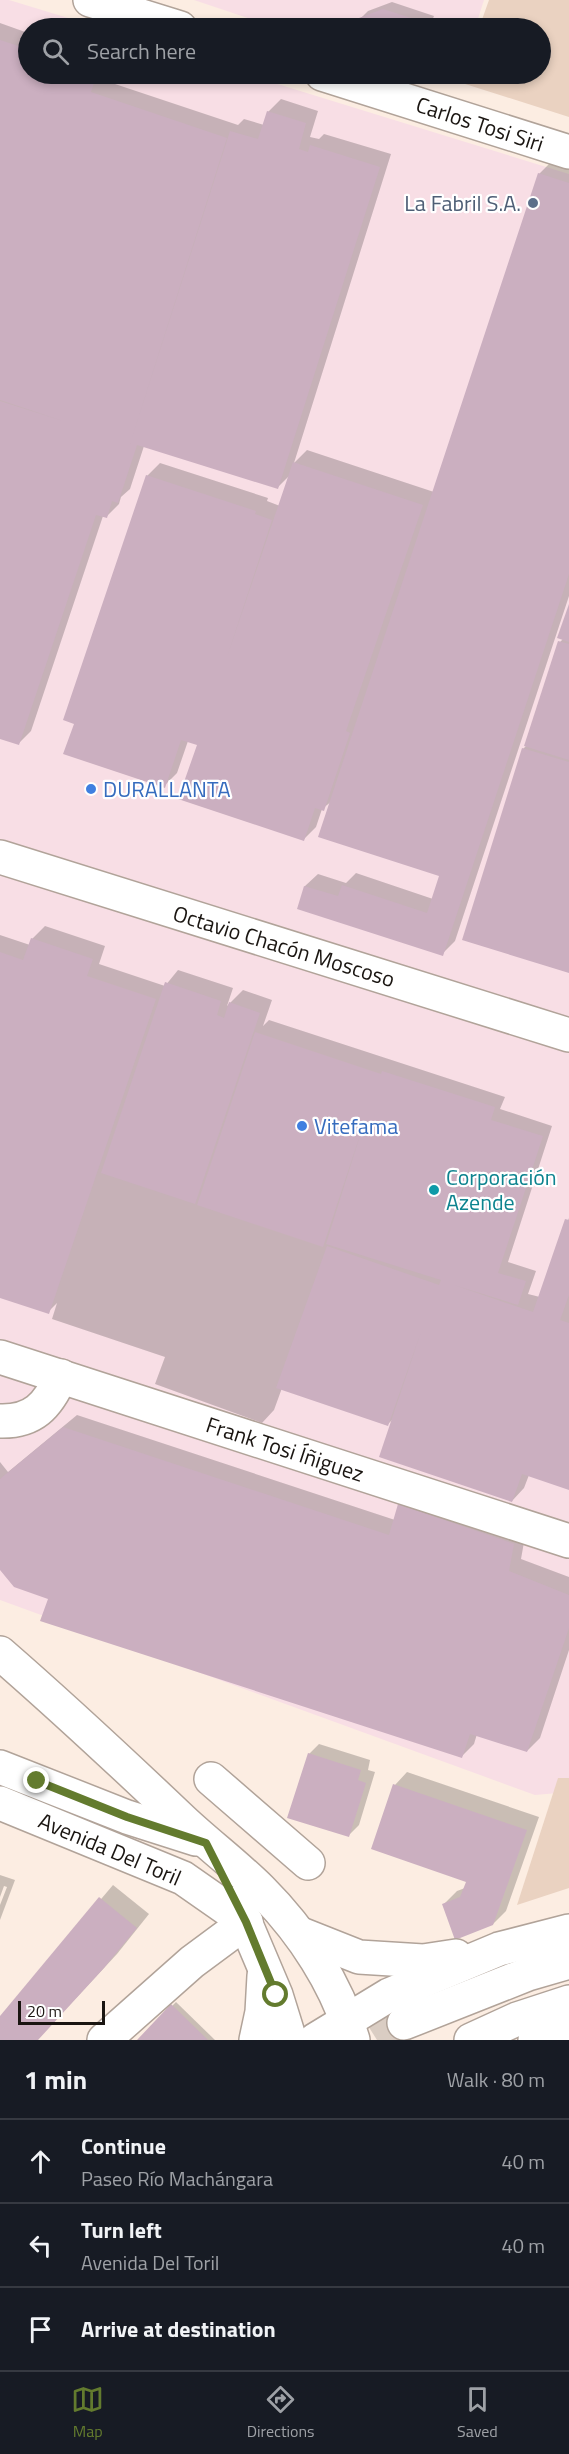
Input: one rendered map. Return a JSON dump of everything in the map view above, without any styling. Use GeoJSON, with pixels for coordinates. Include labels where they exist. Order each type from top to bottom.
{"type":"FeatureCollection","features":[{"type":"Feature","properties":{"kind":"main road"},"geometry":{"type":"LineString","coordinates":[[90,0],[148,18]]}},
{"type":"Feature","properties":{"kind":"main road","name":"Carlos Tosi Siri"},"geometry":{"type":"LineString","coordinates":[[354,84],[569,152]]}},
{"type":"Feature","properties":{"kind":"main road","name":"Octavio Chacón Moscoso"},"geometry":{"type":"LineString","coordinates":[[0,857],[569,1035]]}},
{"type":"Feature","properties":{"kind":"main road","name":"Frank Tosi Íñiguez"},"geometry":{"type":"LineString","coordinates":[[0,1357],[569,1541]]}},
{"type":"Feature","properties":{"kind":"main road"},"geometry":{"type":"LineString","coordinates":[[0,1420],[16,1421],[32,1416],[54,1393],[61,1376]]}},
{"type":"Feature","properties":{"kind":"main road"},"geometry":{"type":"LineString","coordinates":[[0,1653],[206,1843],[260,1889],[301,1934],[350,2030]]}},
{"type":"Feature","properties":{"kind":"main road","name":"Avenida Del Toril"},"geometry":{"type":"LineString","coordinates":[[0,1767],[127,1817],[206,1843]]}},
{"type":"Feature","properties":{"kind":"main road"},"geometry":{"type":"LineString","coordinates":[[211,1779],[308,1863]]}},
{"type":"Feature","properties":{"kind":"main road","name":"Avenida Del Toril"},"geometry":{"type":"LineString","coordinates":[[0,1803],[183,1878],[246,1922]]}},
{"type":"Feature","properties":{"kind":"main road"},"geometry":{"type":"LineString","coordinates":[[206,1843],[246,1922],[290,2040]]}},
{"type":"Feature","properties":{"kind":"main road"},"geometry":{"type":"LineString","coordinates":[[104,2040],[192,1962],[246,1922]]}},
{"type":"Feature","properties":{"kind":"main road"},"geometry":{"type":"LineString","coordinates":[[301,1934],[359,1957],[423,1961],[499,1949],[569,1932]]}},
{"type":"Feature","properties":{"kind":"main road"},"geometry":{"type":"LineString","coordinates":[[315,2040],[350,2030],[389,1995],[499,1949]]}},
{"type":"Feature","properties":{"kind":"main road"},"geometry":{"type":"LineString","coordinates":[[404,2024],[528,1974],[569,1962]]}},
{"type":"Feature","properties":{"kind":"main road"},"geometry":{"type":"LineString","coordinates":[[255,2040],[262,2012],[265,1968]]}},
{"type":"Feature","properties":{"kind":"main road"},"geometry":{"type":"LineString","coordinates":[[471,2040],[517,2019],[569,2002]]}},
{"type":"Feature","properties":{"kind":"main road"},"geometry":{"type":"LineString","coordinates":[[535,2040],[569,2030]]}},
{"type":"Feature","properties":{"kind":"shaded area"},"geometry":{"type":"Polygon","coordinates":[[[0,0],[9,0],[68,18],[18,18],[18,84],[277,84],[569,174],[569,1792],[535,1795],[0,1600],[0,0]]]}},
{"type":"Feature","properties":{"kind":"shaded area"},"geometry":{"type":"Polygon","coordinates":[[[194,0],[484,0],[478,18],[248,18],[194,0]]]}},
{"type":"Feature","properties":{"kind":"shaded area"},"geometry":{"type":"Polygon","coordinates":[[[489,0],[569,0],[569,117],[465,84],[551,84],[551,18],[483,18],[489,0]]]}},
{"type":"Feature","properties":{"kind":"shaded area"},"geometry":{"type":"Polygon","coordinates":[[[558,1778],[569,1778],[569,1888],[517,1905],[558,1778]]]}},
{"type":"Feature","properties":{"kind":"building"},"geometry":{"type":"Polygon","coordinates":[[[383,9],[411,18],[359,18],[383,9]]]}},
{"type":"Feature","properties":{"kind":"building"},"geometry":{"type":"Polygon","coordinates":[[[0,40],[18,46],[18,84],[94,84],[91,92],[227,138],[130,444],[230,131],[258,139],[267,111],[306,123],[299,149],[308,152],[310,145],[380,167],[278,489],[137,445],[118,503],[112,501],[107,518],[96,515],[19,745],[0,739],[0,401],[63,421],[0,400],[0,40]]]}},
{"type":"Feature","properties":{"kind":"building"},"geometry":{"type":"Polygon","coordinates":[[[538,173],[569,183],[569,574],[443,956],[297,909],[304,886],[338,896],[342,885],[427,913],[439,876],[318,837],[538,173]]]}},
{"type":"Feature","properties":{"kind":"building"},"geometry":{"type":"Polygon","coordinates":[[[293,462],[423,505],[346,731],[350,733],[324,811],[315,808],[304,841],[178,799],[197,745],[181,740],[165,788],[63,754],[74,724],[63,720],[146,475],[256,511],[255,514],[272,520],[227,657],[293,462]]]}},
{"type":"Feature","properties":{"kind":"building"},"geometry":{"type":"Polygon","coordinates":[[[569,604],[569,642],[557,638],[569,604]]]}},
{"type":"Feature","properties":{"kind":"building"},"geometry":{"type":"Polygon","coordinates":[[[558,641],[569,644],[569,760],[524,746],[558,641]]]}},
{"type":"Feature","properties":{"kind":"building"},"geometry":{"type":"Polygon","coordinates":[[[522,748],[569,762],[569,973],[462,940],[522,748]]]}},
{"type":"Feature","properties":{"kind":"building"},"geometry":{"type":"Polygon","coordinates":[[[31,938],[93,959],[87,976],[156,999],[49,1314],[0,1298],[0,952],[23,960],[31,938]]]}},
{"type":"Feature","properties":{"kind":"building"},"geometry":{"type":"Polygon","coordinates":[[[165,982],[221,1001],[217,1015],[224,1018],[229,1002],[260,1013],[195,1204],[101,1173],[165,982]]]}},
{"type":"Feature","properties":{"kind":"building"},"geometry":{"type":"Polygon","coordinates":[[[255,1032],[381,1074],[382,1071],[495,1107],[491,1120],[543,1136],[498,1273],[526,1281],[518,1305],[454,1285],[533,1312],[565,1219],[569,1220],[569,1295],[560,1320],[569,1323],[569,1490],[522,1474],[512,1502],[379,1457],[421,1332],[388,1426],[276,1388],[327,1246],[439,1285],[441,1280],[326,1244],[363,1126],[323,1247],[197,1205],[255,1032]]]}},
{"type":"Feature","properties":{"kind":"building"},"geometry":{"type":"Polygon","coordinates":[[[63,1427],[389,1535],[398,1504],[514,1544],[509,1571],[569,1595],[569,1628],[527,1752],[470,1734],[462,1758],[40,1621],[48,1599],[14,1587],[0,1570],[0,1479],[63,1427]]]}},
{"type":"Feature","properties":{"kind":"building"},"geometry":{"type":"Polygon","coordinates":[[[308,1753],[361,1770],[358,1780],[366,1783],[349,1837],[287,1818],[308,1753]]]}},
{"type":"Feature","properties":{"kind":"building"},"geometry":{"type":"Polygon","coordinates":[[[393,1784],[527,1830],[493,1925],[455,1940],[442,1904],[460,1897],[466,1882],[371,1849],[393,1784]]]}},
{"type":"Feature","properties":{"kind":"building"},"geometry":{"type":"Polygon","coordinates":[[[99,1897],[137,1928],[38,2040],[0,2040],[0,2016],[99,1897]]]}},
{"type":"Feature","properties":{"kind":"building"},"geometry":{"type":"Polygon","coordinates":[[[171,2004],[208,2040],[137,2040],[171,2004]]]}},
{"type":"Feature","properties":{"kind":"tunnel"},"geometry":{"type":"LineString","coordinates":[[377,2040],[404,2023]]}},
{"type":"Feature","properties":{"kind":"place","name":"La Fabril S.A."},"geometry":{"type":"Point","coordinates":[533,203]}},
{"type":"Feature","properties":{"kind":"place","name":"DURALLANTA"},"geometry":{"type":"Point","coordinates":[91,789]}},
{"type":"Feature","properties":{"kind":"place","name":"Vitefama"},"geometry":{"type":"Point","coordinates":[302,1126]}},
{"type":"Feature","properties":{"kind":"place","name":"Corporación Azende"},"geometry":{"type":"Point","coordinates":[434,1190]}},
{"type":"Feature","properties":{"kind":"route"},"geometry":{"type":"LineString","coordinates":[[37,1781],[127,1817],[206,1843],[246,1922],[276,1995]]}}]}
